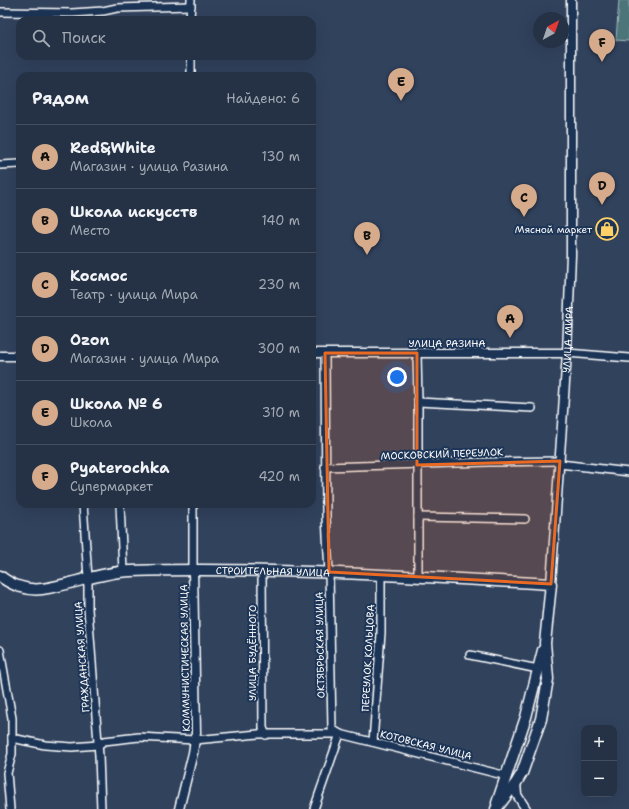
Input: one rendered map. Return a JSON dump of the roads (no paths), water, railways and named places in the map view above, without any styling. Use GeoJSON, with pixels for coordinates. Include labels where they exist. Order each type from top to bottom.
{"type":"FeatureCollection","features":[{"type":"Feature","properties":{"kind":"main road","name":"СТРОИТЕЛЬНАЯ УЛИЦА"},"geometry":{"type":"LineString","coordinates":[[0,576],[18,587],[41,590],[123,571],[193,569],[329,572],[552,584]]}},
{"type":"Feature","properties":{"kind":"main road","name":"УЛИЦА МИРА"},"geometry":{"type":"LineString","coordinates":[[496,809],[522,773],[541,719],[548,679],[546,643],[552,584]]}},
{"type":"Feature","properties":{"kind":"main road"},"geometry":{"type":"LineString","coordinates":[[496,809],[526,717],[546,643]]}},
{"type":"Feature","properties":{"kind":"street","name":"УЛИЦА МИРА"},"geometry":{"type":"LineString","coordinates":[[552,584],[567,353],[571,255],[571,0]]}},
{"type":"Feature","properties":{"kind":"street"},"geometry":{"type":"LineString","coordinates":[[0,12],[72,13],[103,11],[117,8],[191,3],[190,16]]}},
{"type":"Feature","properties":{"kind":"street"},"geometry":{"type":"LineString","coordinates":[[191,60],[191,72]]}},
{"type":"Feature","properties":{"kind":"street"},"geometry":{"type":"LineString","coordinates":[[0,165],[16,164]]}},
{"type":"Feature","properties":{"kind":"street","name":"УЛИЦА РАЗИНА"},"geometry":{"type":"LineString","coordinates":[[316,353],[567,353],[629,358]]}},
{"type":"Feature","properties":{"kind":"street","name":"ОКТЯБРЬСКАЯ УЛИЦА"},"geometry":{"type":"LineString","coordinates":[[325,353],[325,468],[332,728],[340,734]]}},
{"type":"Feature","properties":{"kind":"street"},"geometry":{"type":"LineString","coordinates":[[416,353],[418,402],[418,577]]}},
{"type":"Feature","properties":{"kind":"street"},"geometry":{"type":"LineString","coordinates":[[0,356],[16,356]]}},
{"type":"Feature","properties":{"kind":"street"},"geometry":{"type":"LineString","coordinates":[[418,402],[532,408]]}},
{"type":"Feature","properties":{"kind":"street","name":"МОСКОВСКИЙ ПЕРЕУЛОК"},"geometry":{"type":"LineString","coordinates":[[325,468],[489,462],[560,463],[629,472]]}},
{"type":"Feature","properties":{"kind":"street","name":"ГРАЖДАНСКАЯ УЛИЦА"},"geometry":{"type":"LineString","coordinates":[[84,508],[88,609],[101,809]]}},
{"type":"Feature","properties":{"kind":"street"},"geometry":{"type":"LineString","coordinates":[[120,508],[123,571]]}},
{"type":"Feature","properties":{"kind":"street","name":"КОММУНИСТИЧЕСКАЯ УЛИЦА"},"geometry":{"type":"LineString","coordinates":[[179,809],[195,740],[193,508]]}},
{"type":"Feature","properties":{"kind":"street"},"geometry":{"type":"LineString","coordinates":[[418,517],[525,519]]}},
{"type":"Feature","properties":{"kind":"street","name":"УЛИЦА БУДЁННОГО"},"geometry":{"type":"LineString","coordinates":[[262,571],[263,728],[266,735]]}},
{"type":"Feature","properties":{"kind":"street","name":"ПЕРЕУЛОК КОЛЬЦОВА"},"geometry":{"type":"LineString","coordinates":[[373,742],[382,633],[381,575]]}},
{"type":"Feature","properties":{"kind":"street"},"geometry":{"type":"LineString","coordinates":[[0,650],[12,718],[12,754],[7,773],[10,809]]}},
{"type":"Feature","properties":{"kind":"street"},"geometry":{"type":"LineString","coordinates":[[470,655],[538,669]]}},
{"type":"Feature","properties":{"kind":"street"},"geometry":{"type":"LineString","coordinates":[[12,738],[45,745],[72,747],[98,745],[104,741],[139,737],[195,740],[258,734],[266,735]]}},
{"type":"Feature","properties":{"kind":"street"},"geometry":{"type":"LineString","coordinates":[[314,809],[340,734]]}},
{"type":"Feature","properties":{"kind":"street","name":"КОТОВСКАЯ УЛИЦА"},"geometry":{"type":"LineString","coordinates":[[266,735],[340,734],[507,776]]}},
{"type":"Feature","properties":{"kind":"street"},"geometry":{"type":"LineString","coordinates":[[516,783],[517,795],[526,809]]}},
{"type":"Feature","properties":{"kind":"place","name":"Pyaterochka"},"geometry":{"type":"Point","coordinates":[602,62]}},
{"type":"Feature","properties":{"kind":"place","name":"Школа № 6"},"geometry":{"type":"Point","coordinates":[401,101]}},
{"type":"Feature","properties":{"kind":"place","name":"Ozon"},"geometry":{"type":"Point","coordinates":[602,205]}},
{"type":"Feature","properties":{"kind":"place","name":"Космос"},"geometry":{"type":"Point","coordinates":[524,217]}},
{"type":"Feature","properties":{"kind":"place","name":"Мясной маркет"},"geometry":{"type":"Point","coordinates":[607,229]}},
{"type":"Feature","properties":{"kind":"place","name":"Школа искусств"},"geometry":{"type":"Point","coordinates":[367,255]}},
{"type":"Feature","properties":{"kind":"place","name":"Red&White"},"geometry":{"type":"Point","coordinates":[510,338]}}]}
